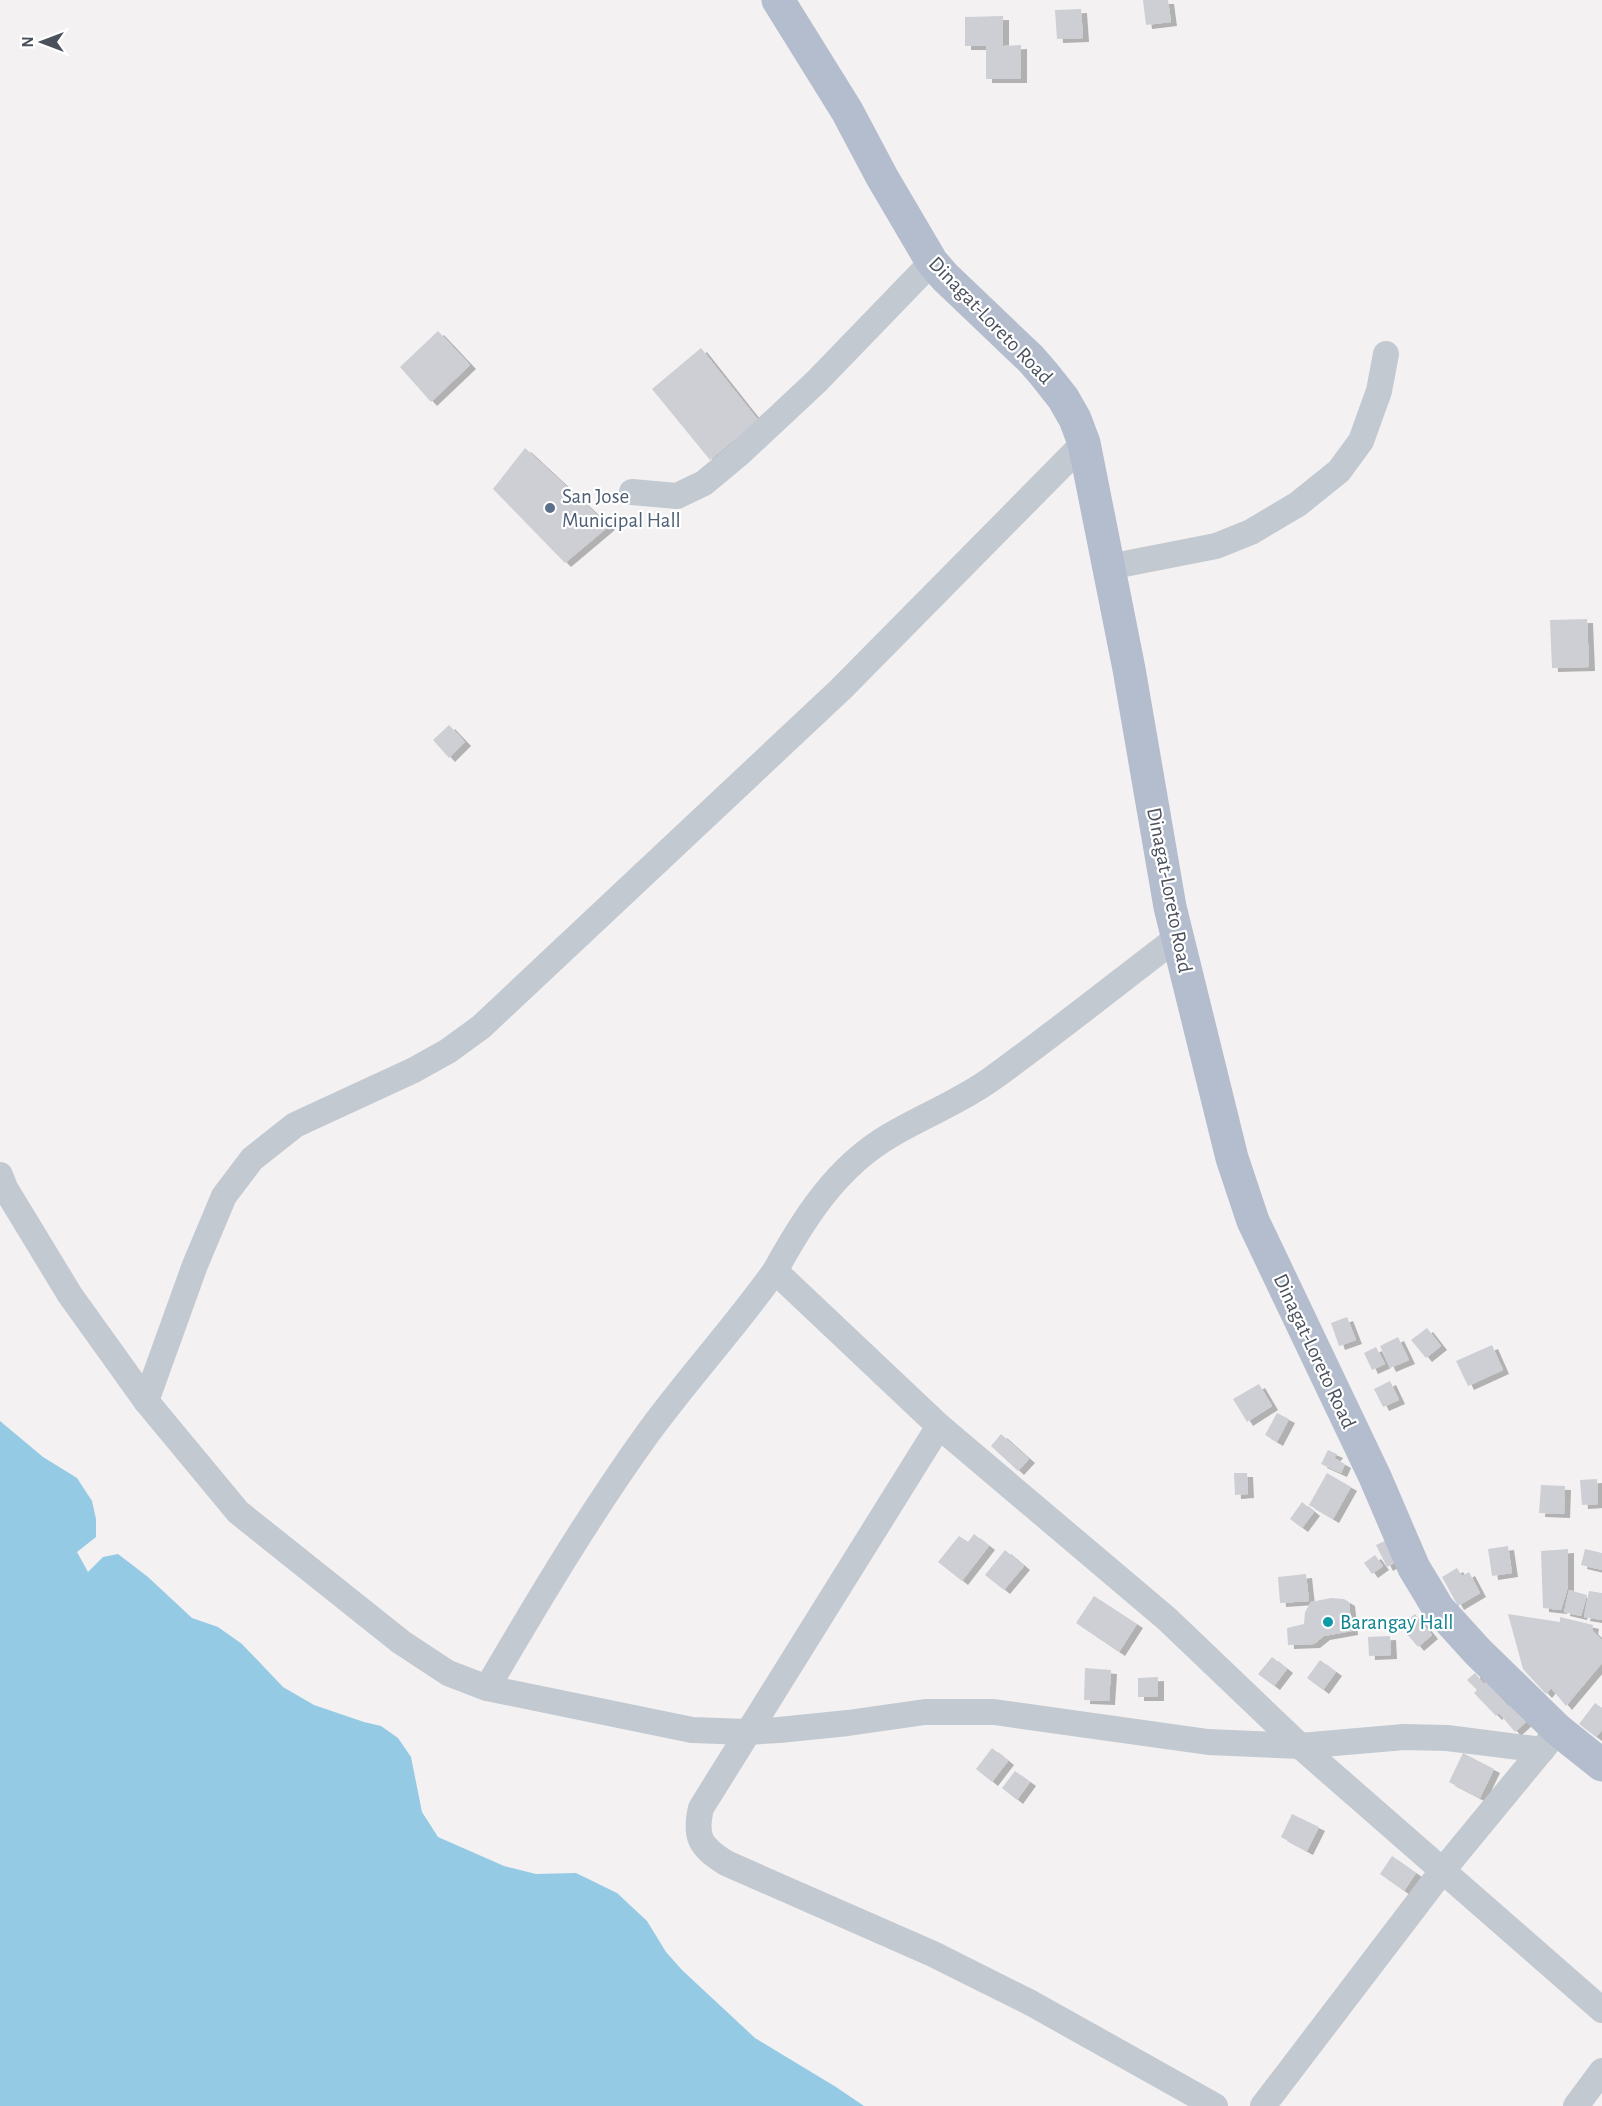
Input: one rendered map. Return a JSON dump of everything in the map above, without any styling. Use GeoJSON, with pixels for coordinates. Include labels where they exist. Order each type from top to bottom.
{"type":"FeatureCollection","features":[{"type":"Feature","properties":{"kind":"main road","name":"Dinagat-Loreto Road"},"geometry":{"type":"LineString","coordinates":[[778,0],[847,111],[887,186],[932,262],[945,278],[1031,359],[1063,398],[1075,419],[1084,443],[1129,669],[1170,907],[1232,1158],[1253,1221],[1375,1477],[1414,1568],[1438,1608],[1550,1740],[1602,1765]]}},
{"type":"Feature","properties":{"kind":"street"},"geometry":{"type":"LineString","coordinates":[[632,492],[677,496],[704,483],[740,453],[817,381],[932,262]]}},
{"type":"Feature","properties":{"kind":"street"},"geometry":{"type":"LineString","coordinates":[[1109,567],[1216,546],[1251,532],[1298,504],[1339,471],[1361,441],[1379,392],[1386,354]]}},
{"type":"Feature","properties":{"kind":"street"},"geometry":{"type":"LineString","coordinates":[[146,1401],[195,1265],[224,1196],[252,1159],[295,1125],[414,1070],[448,1052],[481,1027],[841,689],[1084,443]]}},
{"type":"Feature","properties":{"kind":"street"},"geometry":{"type":"LineString","coordinates":[[487,1688],[555,1572],[649,1432],[752,1303],[774,1271],[798,1228],[820,1198],[867,1150],[988,1082],[1178,937]]}},
{"type":"Feature","properties":{"kind":"street"},"geometry":{"type":"LineString","coordinates":[[0,1175],[5,1188],[70,1295],[146,1401],[238,1512],[401,1642],[448,1673],[487,1688],[692,1730],[747,1732],[848,1723],[925,1712],[994,1712],[1208,1742],[1300,1746],[1404,1737],[1550,1740]]}},
{"type":"Feature","properties":{"kind":"street"},"geometry":{"type":"LineString","coordinates":[[774,1271],[939,1426],[1167,1619],[1300,1746],[1602,2010]]}},
{"type":"Feature","properties":{"kind":"street"},"geometry":{"type":"LineString","coordinates":[[939,1426],[701,1808],[697,1824],[699,1838],[709,1852],[726,1863],[953,1964],[1031,2004],[1215,2106]]}},
{"type":"Feature","properties":{"kind":"street"},"geometry":{"type":"LineString","coordinates":[[1263,2106],[1443,1870],[1550,1740]]}},
{"type":"Feature","properties":{"kind":"street"},"geometry":{"type":"LineString","coordinates":[[1576,2106],[1602,2071]]}},
{"type":"Feature","properties":{"kind":"water"},"geometry":{"type":"Polygon","coordinates":[[[0,1421],[43,1457],[77,1478],[92,1501],[96,1519],[96,1537],[77,1552],[88,1572],[103,1557],[118,1554],[148,1577],[192,1618],[218,1627],[242,1644],[283,1687],[314,1705],[381,1726],[398,1738],[411,1757],[422,1812],[438,1837],[504,1866],[536,1874],[576,1873],[617,1893],[647,1921],[666,1952],[682,1970],[755,2038],[864,2106],[0,2106],[0,1421]]]}},
{"type":"Feature","properties":{"kind":"building"},"geometry":{"type":"Polygon","coordinates":[[[1143,0],[1168,0],[1171,22],[1146,25],[1143,0]]]}},
{"type":"Feature","properties":{"kind":"building"},"geometry":{"type":"Polygon","coordinates":[[[1081,9],[1083,38],[1057,39],[1055,10],[1081,9]]]}},
{"type":"Feature","properties":{"kind":"building"},"geometry":{"type":"Polygon","coordinates":[[[1003,16],[1003,46],[1021,45],[1021,79],[986,79],[986,46],[965,46],[965,17],[1003,16]]]}},
{"type":"Feature","properties":{"kind":"building"},"geometry":{"type":"Polygon","coordinates":[[[438,331],[470,365],[431,402],[400,367],[438,331]]]}},
{"type":"Feature","properties":{"kind":"building"},"geometry":{"type":"Polygon","coordinates":[[[701,348],[758,420],[710,460],[652,389],[701,348]]]}},
{"type":"Feature","properties":{"kind":"building","name":"San Jose Municipal Hall"},"geometry":{"type":"Polygon","coordinates":[[[525,448],[609,526],[565,563],[493,489],[525,448]]]}},
{"type":"Feature","properties":{"kind":"building"},"geometry":{"type":"Polygon","coordinates":[[[1587,619],[1589,667],[1552,668],[1550,620],[1587,619]]]}},
{"type":"Feature","properties":{"kind":"building"},"geometry":{"type":"Polygon","coordinates":[[[449,725],[465,742],[449,758],[433,740],[449,725]]]}},
{"type":"Feature","properties":{"kind":"building"},"geometry":{"type":"Polygon","coordinates":[[[1347,1317],[1356,1340],[1339,1346],[1331,1323],[1347,1317]]]}},
{"type":"Feature","properties":{"kind":"building"},"geometry":{"type":"Polygon","coordinates":[[[1427,1328],[1441,1346],[1426,1358],[1411,1340],[1427,1328]]]}},
{"type":"Feature","properties":{"kind":"building"},"geometry":{"type":"Polygon","coordinates":[[[1398,1337],[1409,1360],[1390,1368],[1380,1346],[1398,1337]]]}},
{"type":"Feature","properties":{"kind":"building"},"geometry":{"type":"Polygon","coordinates":[[[1492,1345],[1503,1370],[1468,1386],[1456,1361],[1492,1345]]]}},
{"type":"Feature","properties":{"kind":"building"},"geometry":{"type":"Polygon","coordinates":[[[1376,1347],[1385,1364],[1372,1370],[1364,1353],[1376,1347]]]}},
{"type":"Feature","properties":{"kind":"building"},"geometry":{"type":"Polygon","coordinates":[[[1390,1381],[1399,1400],[1383,1407],[1374,1389],[1390,1381]]]}},
{"type":"Feature","properties":{"kind":"building"},"geometry":{"type":"Polygon","coordinates":[[[1259,1384],[1272,1406],[1247,1422],[1233,1399],[1259,1384]]]}},
{"type":"Feature","properties":{"kind":"building"},"geometry":{"type":"Polygon","coordinates":[[[1277,1413],[1289,1419],[1277,1442],[1265,1435],[1277,1413]]]}},
{"type":"Feature","properties":{"kind":"building"},"geometry":{"type":"Polygon","coordinates":[[[1001,1434],[1029,1459],[1018,1471],[991,1446],[1001,1434]]]}},
{"type":"Feature","properties":{"kind":"building"},"geometry":{"type":"Polygon","coordinates":[[[1328,1450],[1337,1454],[1334,1458],[1345,1464],[1341,1473],[1321,1464],[1328,1450]]]}},
{"type":"Feature","properties":{"kind":"building"},"geometry":{"type":"Polygon","coordinates":[[[1234,1473],[1247,1473],[1248,1494],[1235,1495],[1234,1473]]]}},
{"type":"Feature","properties":{"kind":"building"},"geometry":{"type":"Polygon","coordinates":[[[1327,1473],[1351,1487],[1333,1519],[1309,1505],[1327,1473]]]}},
{"type":"Feature","properties":{"kind":"building"},"geometry":{"type":"Polygon","coordinates":[[[1597,1479],[1598,1504],[1582,1505],[1580,1480],[1597,1479]]]}},
{"type":"Feature","properties":{"kind":"building"},"geometry":{"type":"Polygon","coordinates":[[[1541,1485],[1565,1486],[1564,1514],[1539,1513],[1541,1485]]]}},
{"type":"Feature","properties":{"kind":"building"},"geometry":{"type":"Polygon","coordinates":[[[1302,1502],[1314,1512],[1302,1528],[1290,1519],[1302,1502]]]}},
{"type":"Feature","properties":{"kind":"building"},"geometry":{"type":"Polygon","coordinates":[[[974,1534],[989,1546],[962,1581],[938,1562],[959,1536],[968,1542],[974,1534]]]}},
{"type":"Feature","properties":{"kind":"building"},"geometry":{"type":"Polygon","coordinates":[[[1389,1539],[1399,1560],[1387,1567],[1376,1545],[1389,1539]]]}},
{"type":"Feature","properties":{"kind":"building"},"geometry":{"type":"Polygon","coordinates":[[[1508,1546],[1512,1573],[1492,1576],[1488,1549],[1508,1546]]]}},
{"type":"Feature","properties":{"kind":"building"},"geometry":{"type":"Polygon","coordinates":[[[1568,1549],[1568,1587],[1561,1610],[1543,1608],[1541,1551],[1568,1549]]]}},
{"type":"Feature","properties":{"kind":"building"},"geometry":{"type":"Polygon","coordinates":[[[1585,1549],[1602,1553],[1602,1570],[1581,1565],[1585,1549]]]}},
{"type":"Feature","properties":{"kind":"building"},"geometry":{"type":"Polygon","coordinates":[[[1005,1550],[1024,1566],[1004,1590],[985,1575],[1005,1550]]]}},
{"type":"Feature","properties":{"kind":"building"},"geometry":{"type":"Polygon","coordinates":[[[1375,1555],[1383,1566],[1372,1574],[1364,1563],[1375,1555]]]}},
{"type":"Feature","properties":{"kind":"building"},"geometry":{"type":"Polygon","coordinates":[[[1457,1568],[1462,1576],[1469,1572],[1480,1593],[1458,1606],[1442,1577],[1457,1568]]]}},
{"type":"Feature","properties":{"kind":"building"},"geometry":{"type":"Polygon","coordinates":[[[1306,1574],[1309,1601],[1280,1603],[1278,1577],[1306,1574]]]}},
{"type":"Feature","properties":{"kind":"building"},"geometry":{"type":"Polygon","coordinates":[[[1569,1590],[1587,1595],[1581,1616],[1564,1612],[1569,1590]]]}},
{"type":"Feature","properties":{"kind":"building"},"geometry":{"type":"Polygon","coordinates":[[[1589,1591],[1602,1593],[1602,1620],[1584,1617],[1589,1591]]]}},
{"type":"Feature","properties":{"kind":"building"},"geometry":{"type":"Polygon","coordinates":[[[1094,1596],[1137,1624],[1119,1652],[1076,1623],[1094,1596]]]}},
{"type":"Feature","properties":{"kind":"building","name":"Barangay Hall"},"geometry":{"type":"Polygon","coordinates":[[[1331,1598],[1344,1599],[1349,1602],[1352,1631],[1324,1636],[1314,1644],[1288,1645],[1287,1628],[1304,1624],[1305,1612],[1311,1602],[1331,1598]]]}},
{"type":"Feature","properties":{"kind":"building"},"geometry":{"type":"Polygon","coordinates":[[[1415,1614],[1432,1635],[1418,1647],[1400,1626],[1415,1614]]]}},
{"type":"Feature","properties":{"kind":"building"},"geometry":{"type":"Polygon","coordinates":[[[1508,1614],[1560,1622],[1560,1617],[1593,1625],[1592,1630],[1602,1640],[1602,1663],[1566,1706],[1551,1688],[1546,1694],[1523,1669],[1508,1614]]]}},
{"type":"Feature","properties":{"kind":"building"},"geometry":{"type":"Polygon","coordinates":[[[1390,1636],[1391,1655],[1369,1656],[1368,1637],[1390,1636]]]}},
{"type":"Feature","properties":{"kind":"building"},"geometry":{"type":"Polygon","coordinates":[[[1272,1657],[1287,1669],[1274,1686],[1258,1674],[1272,1657]]]}},
{"type":"Feature","properties":{"kind":"building"},"geometry":{"type":"Polygon","coordinates":[[[1320,1660],[1336,1672],[1323,1690],[1307,1678],[1320,1660]]]}},
{"type":"Feature","properties":{"kind":"building"},"geometry":{"type":"Polygon","coordinates":[[[1085,1668],[1111,1670],[1109,1701],[1084,1700],[1085,1668]]]}},
{"type":"Feature","properties":{"kind":"building"},"geometry":{"type":"Polygon","coordinates":[[[1475,1673],[1484,1684],[1488,1683],[1508,1706],[1513,1701],[1529,1719],[1515,1732],[1499,1713],[1496,1716],[1474,1693],[1477,1690],[1467,1680],[1475,1673]]]}},
{"type":"Feature","properties":{"kind":"building"},"geometry":{"type":"Polygon","coordinates":[[[1158,1677],[1158,1697],[1138,1697],[1138,1678],[1158,1677]]]}},
{"type":"Feature","properties":{"kind":"building"},"geometry":{"type":"Polygon","coordinates":[[[1595,1703],[1602,1708],[1602,1730],[1596,1737],[1579,1724],[1595,1703]]]}},
{"type":"Feature","properties":{"kind":"building"},"geometry":{"type":"Polygon","coordinates":[[[992,1748],[1008,1761],[992,1782],[976,1769],[992,1748]]]}},
{"type":"Feature","properties":{"kind":"building"},"geometry":{"type":"Polygon","coordinates":[[[1463,1753],[1494,1769],[1480,1798],[1449,1782],[1463,1753]]]}},
{"type":"Feature","properties":{"kind":"building"},"geometry":{"type":"Polygon","coordinates":[[[1015,1771],[1030,1782],[1017,1800],[1002,1788],[1015,1771]]]}},
{"type":"Feature","properties":{"kind":"building"},"geometry":{"type":"Polygon","coordinates":[[[1292,1814],[1319,1827],[1307,1851],[1281,1837],[1292,1814]]]}},
{"type":"Feature","properties":{"kind":"building"},"geometry":{"type":"Polygon","coordinates":[[[1392,1856],[1416,1873],[1404,1891],[1380,1874],[1392,1856]]]}},
{"type":"Feature","properties":{"kind":"place","name":"San Jose Municipal Hall"},"geometry":{"type":"Point","coordinates":[550,508]}},
{"type":"Feature","properties":{"kind":"place","name":"Barangay Hall"},"geometry":{"type":"Point","coordinates":[1328,1622]}}]}
